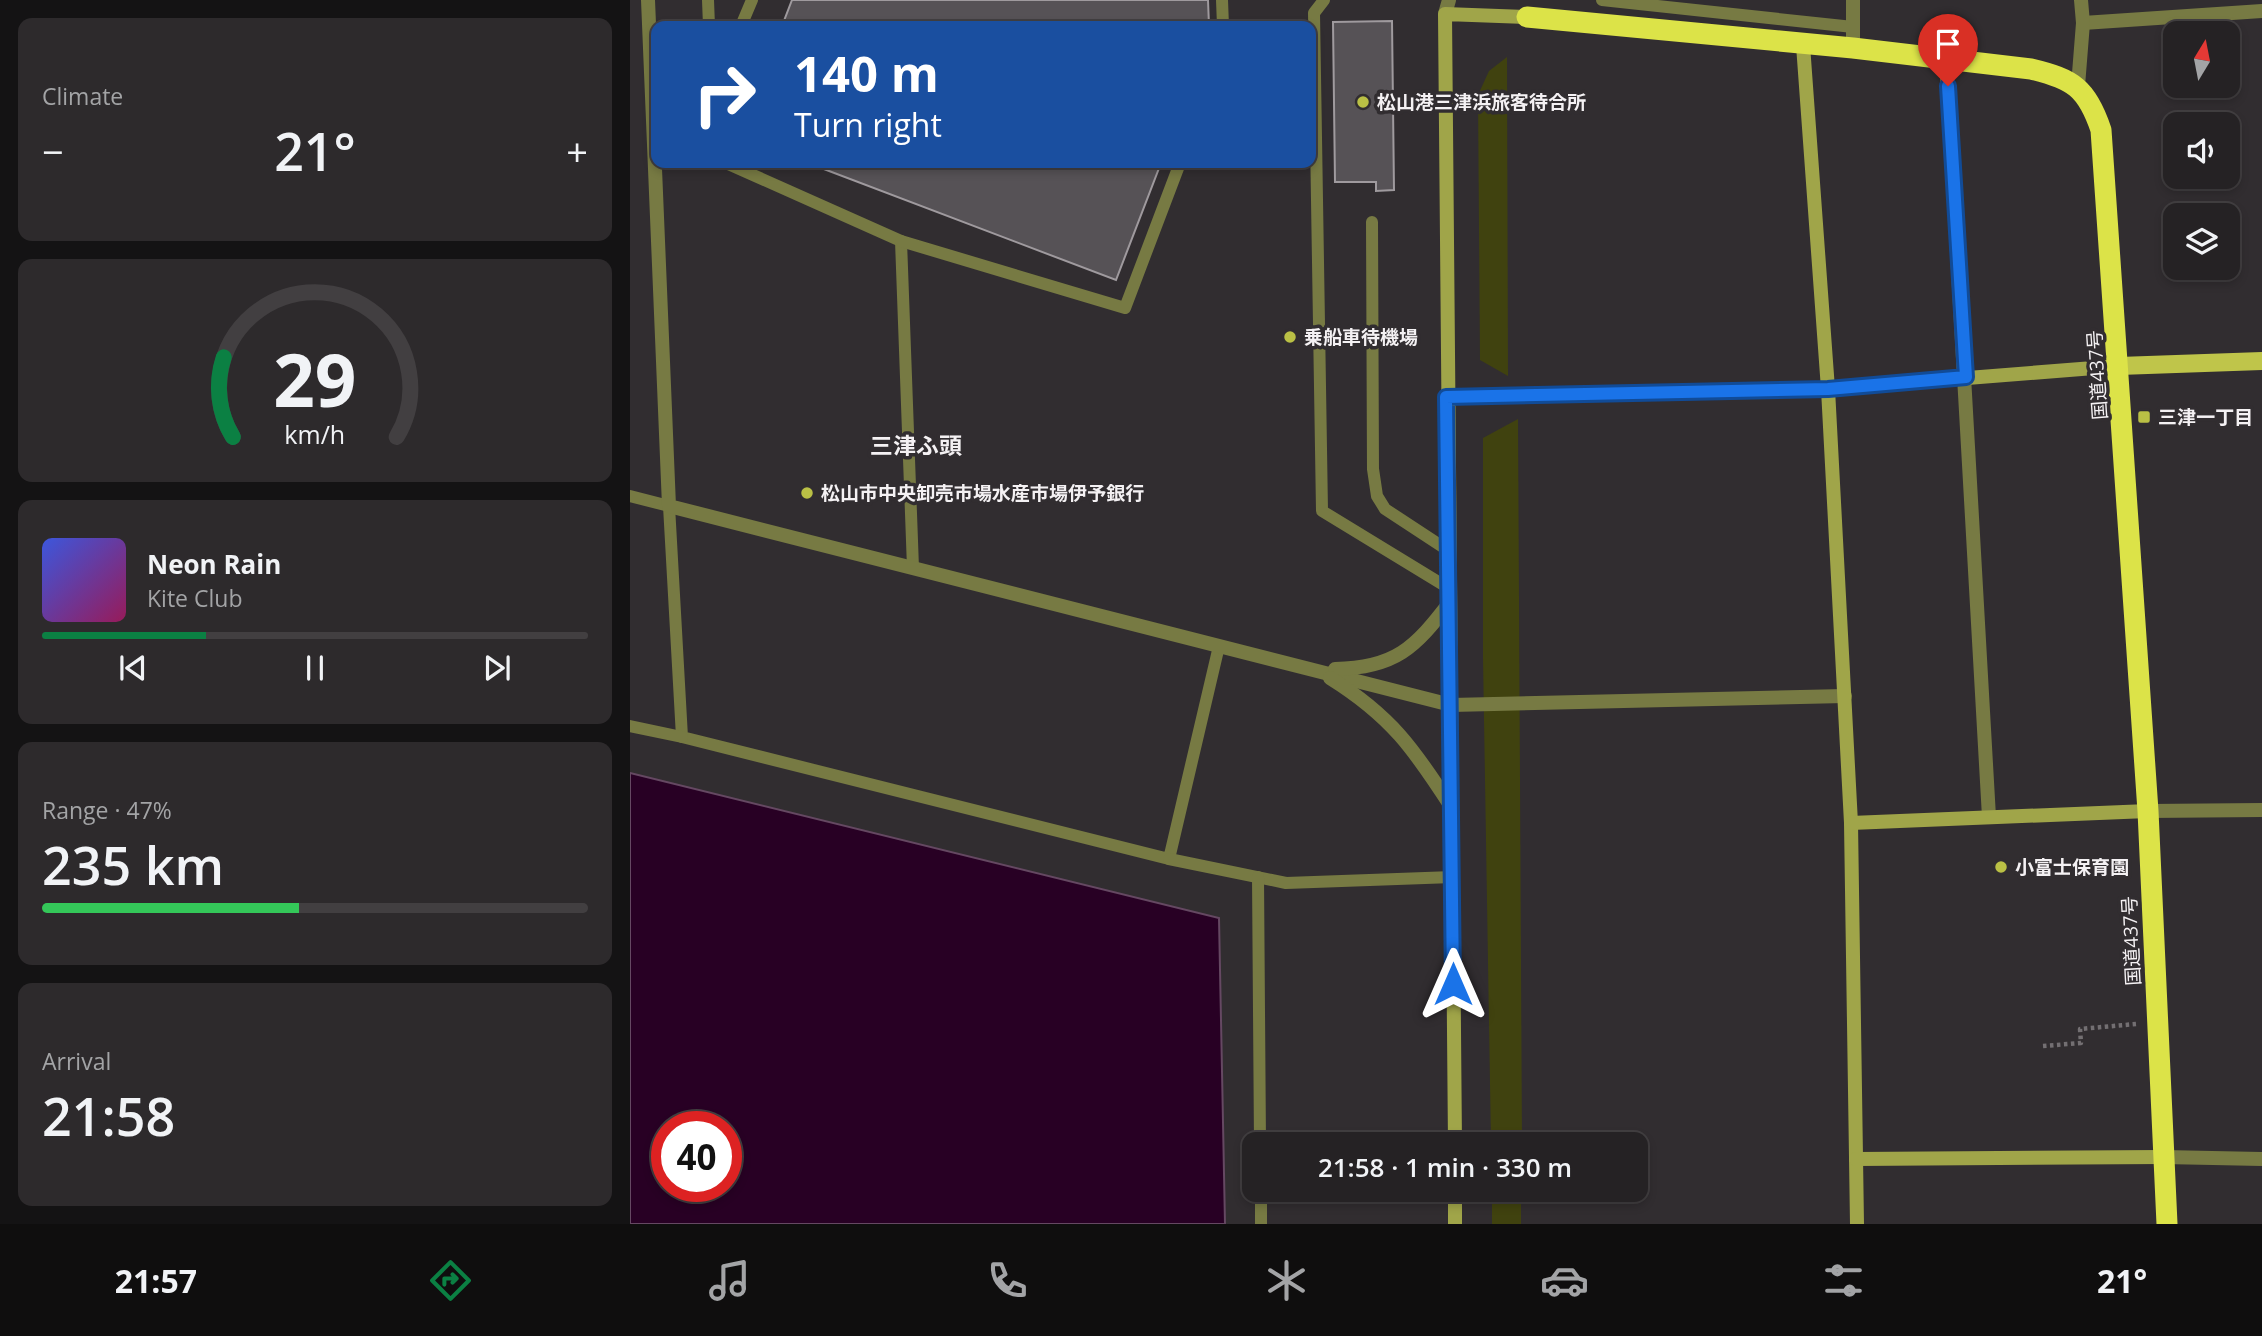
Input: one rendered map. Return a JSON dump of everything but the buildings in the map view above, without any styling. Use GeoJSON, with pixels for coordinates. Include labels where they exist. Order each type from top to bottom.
{"type":"FeatureCollection","features":[{"type":"Feature","properties":{"kind":"highway"},"geometry":{"type":"LineString","coordinates":[[1527,17],[1803,45],[1853,37],[1946,59],[2031,69],[2055,75],[2078,86]]}},
{"type":"Feature","properties":{"kind":"highway","name":"国道437号"},"geometry":{"type":"LineString","coordinates":[[2078,86],[2093,107],[2101,130],[2148,811],[2167,1224]]}},
{"type":"Feature","properties":{"kind":"main road"},"geometry":{"type":"LineString","coordinates":[[2119,366],[2262,361]]}},
{"type":"Feature","properties":{"kind":"street"},"geometry":{"type":"LineString","coordinates":[[648,0],[651,72]]}},
{"type":"Feature","properties":{"kind":"street"},"geometry":{"type":"LineString","coordinates":[[1853,0],[1853,37]]}},
{"type":"Feature","properties":{"kind":"street"},"geometry":{"type":"LineString","coordinates":[[2078,86],[2083,23],[2081,0]]}},
{"type":"Feature","properties":{"kind":"street"},"geometry":{"type":"LineString","coordinates":[[1455,1132],[1446,397],[1447,7],[1527,17]]}},
{"type":"Feature","properties":{"kind":"street"},"geometry":{"type":"LineString","coordinates":[[2083,23],[2262,11]]}},
{"type":"Feature","properties":{"kind":"street"},"geometry":{"type":"LineString","coordinates":[[1803,45],[1828,389],[1851,822],[1857,1224]]}},
{"type":"Feature","properties":{"kind":"street"},"geometry":{"type":"LineString","coordinates":[[1946,59],[1989,817]]}},
{"type":"Feature","properties":{"kind":"street"},"geometry":{"type":"LineString","coordinates":[[655,168],[669,506],[1451,705],[1845,696]]}},
{"type":"Feature","properties":{"kind":"street"},"geometry":{"type":"LineString","coordinates":[[1446,397],[1828,389],[2119,366]]}},
{"type":"Feature","properties":{"kind":"street"},"geometry":{"type":"LineString","coordinates":[[1316,670],[1359,669],[1383,664],[1423,637],[1450,596]]}},
{"type":"Feature","properties":{"kind":"street"},"geometry":{"type":"LineString","coordinates":[[1316,670],[1359,696],[1389,720],[1424,764],[1452,808]]}},
{"type":"Feature","properties":{"kind":"street"},"geometry":{"type":"LineString","coordinates":[[1851,822],[2148,811],[2262,810]]}},
{"type":"Feature","properties":{"kind":"street"},"geometry":{"type":"LineString","coordinates":[[1856,1159],[2262,1159]]}},
{"type":"Feature","properties":{"kind":"street"},"geometry":{"type":"LineString","coordinates":[[1455,1202],[1455,1224]]}},
{"type":"Feature","properties":{"kind":"lane"},"geometry":{"type":"LineString","coordinates":[[743,21],[752,0]]}},
{"type":"Feature","properties":{"kind":"lane"},"geometry":{"type":"LineString","coordinates":[[1222,0],[1223,21]]}},
{"type":"Feature","properties":{"kind":"lane"},"geometry":{"type":"LineString","coordinates":[[1314,21],[1314,13],[1324,0]]}},
{"type":"Feature","properties":{"kind":"lane"},"geometry":{"type":"LineString","coordinates":[[1602,0],[1853,37]]}},
{"type":"Feature","properties":{"kind":"lane"},"geometry":{"type":"LineString","coordinates":[[708,3],[709,21]]}},
{"type":"Feature","properties":{"kind":"lane"},"geometry":{"type":"LineString","coordinates":[[1316,138],[1322,511],[1450,596]]}},
{"type":"Feature","properties":{"kind":"lane"},"geometry":{"type":"LineString","coordinates":[[737,168],[901,241],[1125,308],[1178,168]]}},
{"type":"Feature","properties":{"kind":"lane"},"geometry":{"type":"LineString","coordinates":[[1372,222],[1373,469],[1377,496],[1385,509],[1449,551]]}},
{"type":"Feature","properties":{"kind":"lane"},"geometry":{"type":"LineString","coordinates":[[901,241],[913,568]]}},
{"type":"Feature","properties":{"kind":"lane"},"geometry":{"type":"LineString","coordinates":[[630,496],[669,506],[682,737]]}},
{"type":"Feature","properties":{"kind":"lane"},"geometry":{"type":"LineString","coordinates":[[1169,859],[1219,646]]}},
{"type":"Feature","properties":{"kind":"lane"},"geometry":{"type":"LineString","coordinates":[[630,726],[1169,859],[1286,883],[1453,877]]}},
{"type":"Feature","properties":{"kind":"lane"},"geometry":{"type":"LineString","coordinates":[[1258,877],[1260,1132]]}},
{"type":"Feature","properties":{"kind":"lane"},"geometry":{"type":"LineString","coordinates":[[1261,1202],[1261,1224]]}},
{"type":"Feature","properties":{"kind":"path"},"geometry":{"type":"LineString","coordinates":[[2043,1046],[2081,1043],[2080,1028],[2158,1022]]}},
{"type":"Feature","properties":{"kind":"shaded area"},"geometry":{"type":"Polygon","coordinates":[[[1507,57],[1508,376],[1480,360],[1478,95],[1489,71],[1507,57]]]}},
{"type":"Feature","properties":{"kind":"shaded area"},"geometry":{"type":"Polygon","coordinates":[[[1518,419],[1522,1132],[1491,1132],[1483,658],[1483,438],[1518,419]]]}},
{"type":"Feature","properties":{"kind":"shaded area"},"geometry":{"type":"Polygon","coordinates":[[[630,773],[1219,918],[1225,1224],[630,1224],[630,773]]]}},
{"type":"Feature","properties":{"kind":"shaded area"},"geometry":{"type":"Polygon","coordinates":[[[1492,1202],[1521,1202],[1521,1224],[1492,1224],[1492,1202]]]}},
{"type":"Feature","properties":{"kind":"place","name":"松山港三津浜旅客待合所"},"geometry":{"type":"Point","coordinates":[1363,102]}},
{"type":"Feature","properties":{"kind":"place","name":"乗船車待機場"},"geometry":{"type":"Point","coordinates":[1290,337]}},
{"type":"Feature","properties":{"kind":"place","name":"三津一丁目"},"geometry":{"type":"Point","coordinates":[2144,417]}},
{"type":"Feature","properties":{"kind":"place","name":"松山市中央卸売市場水産市場伊予銀行"},"geometry":{"type":"Point","coordinates":[807,493]}},
{"type":"Feature","properties":{"kind":"place","name":"小富士保育園"},"geometry":{"type":"Point","coordinates":[2001,867]}},
{"type":"Feature","properties":{"kind":"district","name":"三津ふ頭"},"geometry":{"type":"Point","coordinates":[916,445]}},
{"type":"Feature","properties":{"kind":"route"},"geometry":{"type":"LineString","coordinates":[[1453,984],[1446,397],[1828,389],[1966,377],[1948,86]]}}]}
